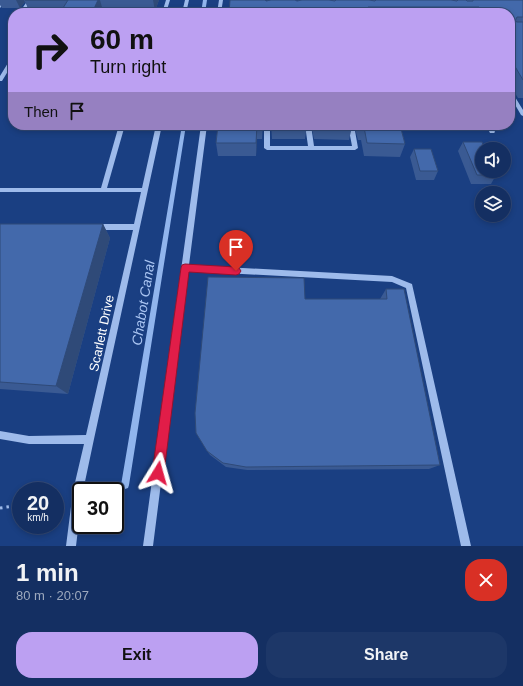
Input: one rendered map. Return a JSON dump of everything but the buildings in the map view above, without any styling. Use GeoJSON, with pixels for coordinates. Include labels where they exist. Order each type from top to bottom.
{"type":"FeatureCollection","features":[{"type":"Feature","properties":{"kind":"street"},"geometry":{"type":"LineString","coordinates":[[0,7],[5,0]]}},
{"type":"Feature","properties":{"kind":"street"},"geometry":{"type":"LineString","coordinates":[[0,80],[8,67]]}},
{"type":"Feature","properties":{"kind":"street"},"geometry":{"type":"LineString","coordinates":[[515,100],[523,114]]}},
{"type":"Feature","properties":{"kind":"street"},"geometry":{"type":"LineString","coordinates":[[103,190],[121,130]]}},
{"type":"Feature","properties":{"kind":"street","name":"Scarlett Drive"},"geometry":{"type":"LineString","coordinates":[[71,546],[78,496],[158,130]]}},
{"type":"Feature","properties":{"kind":"street"},"geometry":{"type":"LineString","coordinates":[[148,546],[203,130]]}},
{"type":"Feature","properties":{"kind":"street"},"geometry":{"type":"LineString","coordinates":[[267,130],[267,148],[355,148],[352,130]]}},
{"type":"Feature","properties":{"kind":"street"},"geometry":{"type":"LineString","coordinates":[[309,130],[311,148]]}},
{"type":"Feature","properties":{"kind":"street"},"geometry":{"type":"LineString","coordinates":[[0,190],[145,190]]}},
{"type":"Feature","properties":{"kind":"street"},"geometry":{"type":"LineString","coordinates":[[88,228],[136,227]]}},
{"type":"Feature","properties":{"kind":"street"},"geometry":{"type":"LineString","coordinates":[[185,268],[392,279],[409,286],[466,546]]}},
{"type":"Feature","properties":{"kind":"street"},"geometry":{"type":"LineString","coordinates":[[0,435],[29,440],[90,439]]}},
{"type":"Feature","properties":{"kind":"path"},"geometry":{"type":"LineString","coordinates":[[0,508],[12,506]]}},
{"type":"Feature","properties":{"kind":"waterway","name":"Chabot Canal"},"geometry":{"type":"LineString","coordinates":[[204,8],[205,0]]}},
{"type":"Feature","properties":{"kind":"waterway","name":"Chabot Canal"},"geometry":{"type":"LineString","coordinates":[[125,485],[183,130]]}},
{"type":"Feature","properties":{"kind":"route"},"geometry":{"type":"LineString","coordinates":[[158,473],[185,268],[236,271]]}}]}
